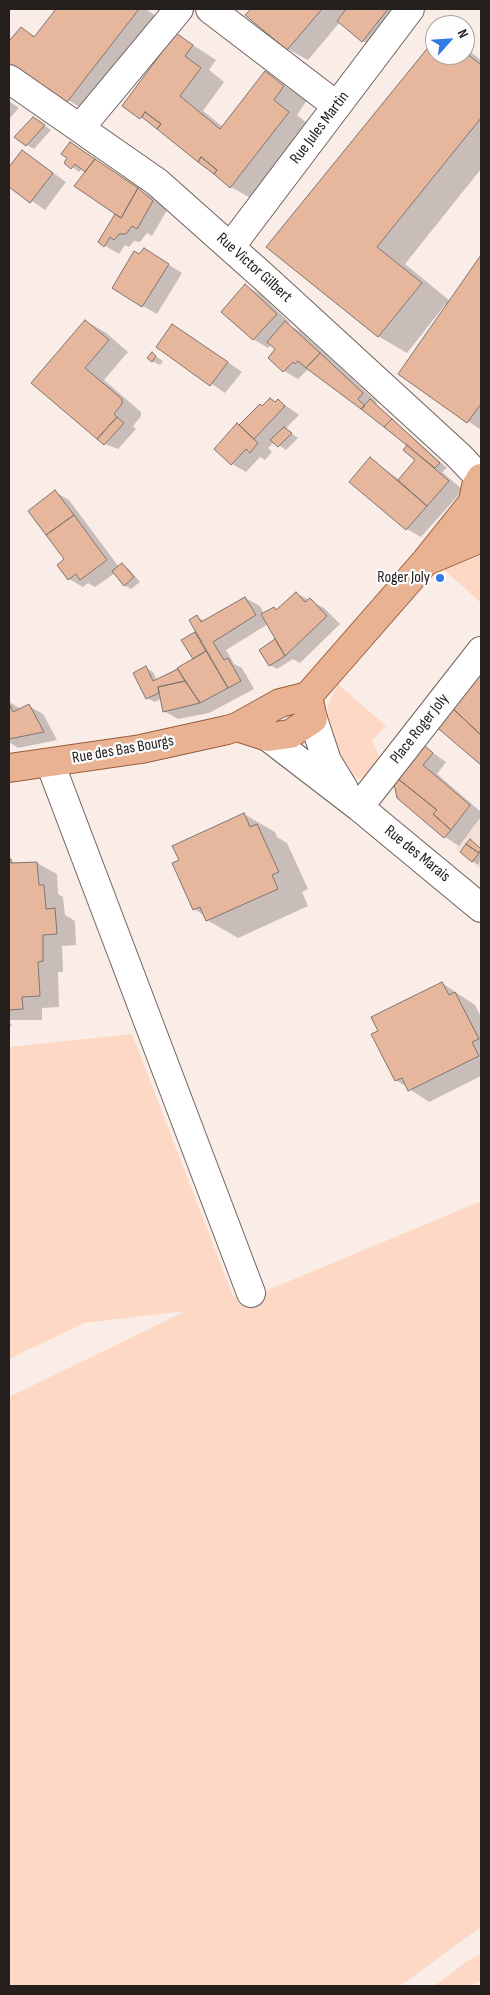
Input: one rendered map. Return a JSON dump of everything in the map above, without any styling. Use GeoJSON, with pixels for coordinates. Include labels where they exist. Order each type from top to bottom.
{"type":"FeatureCollection","features":[{"type":"Feature","properties":{"kind":"main road"},"geometry":{"type":"LineString","coordinates":[[237,727],[268,737],[290,734],[479,496]]}},
{"type":"Feature","properties":{"kind":"main road"},"geometry":{"type":"LineString","coordinates":[[425,562],[481,538]]}},
{"type":"Feature","properties":{"kind":"main road","name":"Rue des Bas Bourgs"},"geometry":{"type":"LineString","coordinates":[[9,768],[141,749],[237,727],[280,703],[310,708]]}},
{"type":"Feature","properties":{"kind":"street"},"geometry":{"type":"LineString","coordinates":[[80,128],[179,9]]}},
{"type":"Feature","properties":{"kind":"street"},"geometry":{"type":"LineString","coordinates":[[210,9],[337,106]]}},
{"type":"Feature","properties":{"kind":"street","name":"Rue Jules Martin"},"geometry":{"type":"LineString","coordinates":[[231,246],[410,9]]}},
{"type":"Feature","properties":{"kind":"street","name":"Rue Victor Gilbert"},"geometry":{"type":"LineString","coordinates":[[9,79],[157,182],[231,246],[458,455],[479,496]]}},
{"type":"Feature","properties":{"kind":"street","name":"Place Roger Joly"},"geometry":{"type":"LineString","coordinates":[[355,804],[481,651]]}},
{"type":"Feature","properties":{"kind":"street","name":"Rue des Marais"},"geometry":{"type":"LineString","coordinates":[[310,708],[327,762],[355,804]]}},
{"type":"Feature","properties":{"kind":"street","name":"Rue des Marais"},"geometry":{"type":"LineString","coordinates":[[268,737],[355,804],[481,908]]}},
{"type":"Feature","properties":{"kind":"street"},"geometry":{"type":"LineString","coordinates":[[50,763],[251,1293]]}},
{"type":"Feature","properties":{"kind":"shaded area"},"geometry":{"type":"Polygon","coordinates":[[[481,548],[481,603],[441,567],[481,548]]]}},
{"type":"Feature","properties":{"kind":"shaded area"},"geometry":{"type":"Polygon","coordinates":[[[338,684],[386,726],[372,740],[381,761],[367,777],[353,778],[344,769],[326,723],[329,702],[338,684]]]}},
{"type":"Feature","properties":{"kind":"shaded area"},"geometry":{"type":"Polygon","coordinates":[[[481,819],[481,870],[455,849],[481,819]]]}},
{"type":"Feature","properties":{"kind":"shaded area"},"geometry":{"type":"Polygon","coordinates":[[[132,1034],[233,1296],[263,1292],[479,1202],[481,1204],[481,1927],[400,1986],[9,1986],[9,1397],[186,1311],[84,1323],[9,1359],[9,1047],[132,1034]]]}},
{"type":"Feature","properties":{"kind":"shaded area"},"geometry":{"type":"Polygon","coordinates":[[[481,1954],[481,1980],[470,1986],[434,1986],[469,1960],[481,1954]]]}},
{"type":"Feature","properties":{"kind":"building"},"geometry":{"type":"Polygon","coordinates":[[[56,9],[139,9],[67,102],[9,63],[9,41],[21,27],[34,37],[56,9]]]}},
{"type":"Feature","properties":{"kind":"building"},"geometry":{"type":"Polygon","coordinates":[[[251,9],[322,9],[287,50],[245,15],[251,9]]]}},
{"type":"Feature","properties":{"kind":"building"},"geometry":{"type":"Polygon","coordinates":[[[346,9],[388,9],[362,42],[337,21],[346,9]]]}},
{"type":"Feature","properties":{"kind":"building"},"geometry":{"type":"Polygon","coordinates":[[[176,33],[193,45],[185,56],[201,68],[180,96],[220,129],[265,71],[284,86],[274,100],[289,112],[230,188],[214,174],[217,170],[201,157],[198,162],[157,129],[161,124],[145,112],[140,119],[122,106],[176,33]]]}},
{"type":"Feature","properties":{"kind":"building"},"geometry":{"type":"Polygon","coordinates":[[[425,51],[425,65],[475,65],[475,60],[481,65],[481,118],[377,247],[422,283],[378,337],[266,247],[425,51]]]}},
{"type":"Feature","properties":{"kind":"building"},"geometry":{"type":"Polygon","coordinates":[[[145,112],[161,124],[157,129],[142,117],[145,112]]]}},
{"type":"Feature","properties":{"kind":"building"},"geometry":{"type":"Polygon","coordinates":[[[33,117],[45,125],[26,146],[14,137],[33,117]]]}},
{"type":"Feature","properties":{"kind":"building"},"geometry":{"type":"Polygon","coordinates":[[[70,142],[95,159],[85,172],[75,164],[71,169],[64,163],[67,158],[61,154],[70,142]]]}},
{"type":"Feature","properties":{"kind":"building"},"geometry":{"type":"Polygon","coordinates":[[[22,150],[53,173],[30,203],[9,187],[9,167],[22,150]]]}},
{"type":"Feature","properties":{"kind":"building"},"geometry":{"type":"Polygon","coordinates":[[[201,157],[217,170],[214,174],[198,162],[201,157]]]}},
{"type":"Feature","properties":{"kind":"building"},"geometry":{"type":"Polygon","coordinates":[[[95,159],[138,188],[121,218],[74,186],[95,159]]]}},
{"type":"Feature","properties":{"kind":"building"},"geometry":{"type":"Polygon","coordinates":[[[138,188],[153,201],[137,229],[132,226],[126,234],[119,234],[114,240],[110,237],[104,247],[98,242],[115,214],[121,218],[138,188]]]}},
{"type":"Feature","properties":{"kind":"building"},"geometry":{"type":"Polygon","coordinates":[[[144,248],[169,264],[142,307],[112,288],[134,251],[139,254],[144,248]]]}},
{"type":"Feature","properties":{"kind":"building"},"geometry":{"type":"Polygon","coordinates":[[[481,255],[481,404],[467,423],[398,374],[481,255]]]}},
{"type":"Feature","properties":{"kind":"building"},"geometry":{"type":"Polygon","coordinates":[[[245,284],[277,314],[253,340],[221,312],[245,284]]]}},
{"type":"Feature","properties":{"kind":"building"},"geometry":{"type":"Polygon","coordinates":[[[85,320],[109,340],[85,368],[122,399],[122,404],[114,414],[117,417],[97,439],[31,383],[85,320]]]}},
{"type":"Feature","properties":{"kind":"building"},"geometry":{"type":"Polygon","coordinates":[[[285,321],[320,353],[306,368],[298,361],[295,364],[293,362],[283,372],[268,358],[275,349],[267,342],[285,321]]]}},
{"type":"Feature","properties":{"kind":"building"},"geometry":{"type":"Polygon","coordinates":[[[172,324],[228,362],[210,386],[156,347],[172,324]]]}},
{"type":"Feature","properties":{"kind":"building"},"geometry":{"type":"Polygon","coordinates":[[[152,352],[156,356],[152,362],[147,358],[152,352]]]}},
{"type":"Feature","properties":{"kind":"building"},"geometry":{"type":"Polygon","coordinates":[[[320,353],[363,393],[358,399],[365,406],[361,409],[306,368],[320,353]]]}},
{"type":"Feature","properties":{"kind":"building"},"geometry":{"type":"Polygon","coordinates":[[[270,398],[275,402],[278,399],[285,406],[254,439],[239,425],[260,404],[262,406],[270,398]]]}},
{"type":"Feature","properties":{"kind":"building"},"geometry":{"type":"Polygon","coordinates":[[[370,399],[392,419],[384,427],[361,409],[370,399]]]}},
{"type":"Feature","properties":{"kind":"building"},"geometry":{"type":"Polygon","coordinates":[[[117,417],[124,423],[104,445],[97,439],[117,417]]]}},
{"type":"Feature","properties":{"kind":"building"},"geometry":{"type":"Polygon","coordinates":[[[392,419],[440,463],[435,468],[384,427],[392,419]]]}},
{"type":"Feature","properties":{"kind":"building"},"geometry":{"type":"Polygon","coordinates":[[[237,423],[258,443],[250,453],[246,449],[231,465],[214,449],[237,423]]]}},
{"type":"Feature","properties":{"kind":"building"},"geometry":{"type":"Polygon","coordinates":[[[284,427],[292,433],[278,447],[270,440],[284,427]]]}},
{"type":"Feature","properties":{"kind":"building"},"geometry":{"type":"Polygon","coordinates":[[[407,445],[449,481],[427,506],[398,480],[415,460],[403,450],[407,445]]]}},
{"type":"Feature","properties":{"kind":"building"},"geometry":{"type":"Polygon","coordinates":[[[370,457],[427,506],[406,530],[349,482],[370,457]]]}},
{"type":"Feature","properties":{"kind":"building"},"geometry":{"type":"Polygon","coordinates":[[[55,490],[74,515],[46,535],[28,511],[55,490]]]}},
{"type":"Feature","properties":{"kind":"building"},"geometry":{"type":"Polygon","coordinates":[[[74,515],[107,560],[80,580],[76,574],[68,580],[57,565],[64,559],[46,535],[74,515]]]}},
{"type":"Feature","properties":{"kind":"building"},"geometry":{"type":"Polygon","coordinates":[[[122,563],[134,577],[124,586],[112,571],[122,563]]]}},
{"type":"Feature","properties":{"kind":"building"},"geometry":{"type":"Polygon","coordinates":[[[296,592],[305,602],[310,598],[327,616],[285,656],[261,614],[274,607],[276,610],[296,592]]]}},
{"type":"Feature","properties":{"kind":"building"},"geometry":{"type":"Polygon","coordinates":[[[245,597],[256,615],[213,642],[224,660],[228,658],[241,681],[228,688],[189,620],[197,615],[201,622],[245,597]]]}},
{"type":"Feature","properties":{"kind":"building"},"geometry":{"type":"Polygon","coordinates":[[[195,632],[206,651],[193,659],[181,640],[195,632]]]}},
{"type":"Feature","properties":{"kind":"building"},"geometry":{"type":"Polygon","coordinates":[[[275,639],[285,656],[269,666],[259,650],[275,639]]]}},
{"type":"Feature","properties":{"kind":"building"},"geometry":{"type":"Polygon","coordinates":[[[206,651],[228,688],[200,703],[177,668],[206,651]]]}},
{"type":"Feature","properties":{"kind":"building"},"geometry":{"type":"Polygon","coordinates":[[[481,664],[481,735],[449,705],[481,664]]]}},
{"type":"Feature","properties":{"kind":"building"},"geometry":{"type":"Polygon","coordinates":[[[146,666],[153,681],[178,669],[185,681],[158,687],[159,693],[146,699],[133,673],[146,666]]]}},
{"type":"Feature","properties":{"kind":"building"},"geometry":{"type":"Polygon","coordinates":[[[185,681],[200,703],[163,712],[158,687],[185,681]]]}},
{"type":"Feature","properties":{"kind":"building"},"geometry":{"type":"Polygon","coordinates":[[[9,703],[13,712],[29,704],[44,732],[9,739],[9,703]]]}},
{"type":"Feature","properties":{"kind":"building"},"geometry":{"type":"Polygon","coordinates":[[[449,705],[481,735],[481,765],[433,724],[449,705]]]}},
{"type":"Feature","properties":{"kind":"building"},"geometry":{"type":"Polygon","coordinates":[[[419,741],[433,753],[423,765],[470,805],[451,830],[433,814],[437,810],[392,774],[419,741]]]}},
{"type":"Feature","properties":{"kind":"building"},"geometry":{"type":"Polygon","coordinates":[[[392,774],[437,810],[433,814],[451,830],[444,838],[397,798],[392,774]]]}},
{"type":"Feature","properties":{"kind":"building"},"geometry":{"type":"Polygon","coordinates":[[[244,813],[250,827],[257,824],[279,872],[272,875],[278,889],[206,921],[200,907],[193,910],[172,863],[179,860],[172,846],[244,813]]]}},
{"type":"Feature","properties":{"kind":"building"},"geometry":{"type":"Polygon","coordinates":[[[470,839],[481,849],[479,853],[466,844],[470,839]]]}},
{"type":"Feature","properties":{"kind":"building"},"geometry":{"type":"Polygon","coordinates":[[[466,844],[479,853],[472,862],[460,852],[466,844]]]}},
{"type":"Feature","properties":{"kind":"building"},"geometry":{"type":"Polygon","coordinates":[[[9,859],[11,859],[11,863],[37,862],[39,885],[44,885],[46,909],[55,908],[57,934],[43,935],[43,961],[38,962],[40,996],[22,997],[23,1009],[9,1010],[9,859]]]}},
{"type":"Feature","properties":{"kind":"building"},"geometry":{"type":"Polygon","coordinates":[[[442,982],[449,995],[455,992],[479,1039],[472,1042],[479,1056],[408,1091],[402,1078],[395,1081],[371,1034],[378,1031],[371,1017],[442,982]]]}},
{"type":"Feature","properties":{"kind":"place","name":"Roger Joly"},"geometry":{"type":"Point","coordinates":[440,578]}}]}
